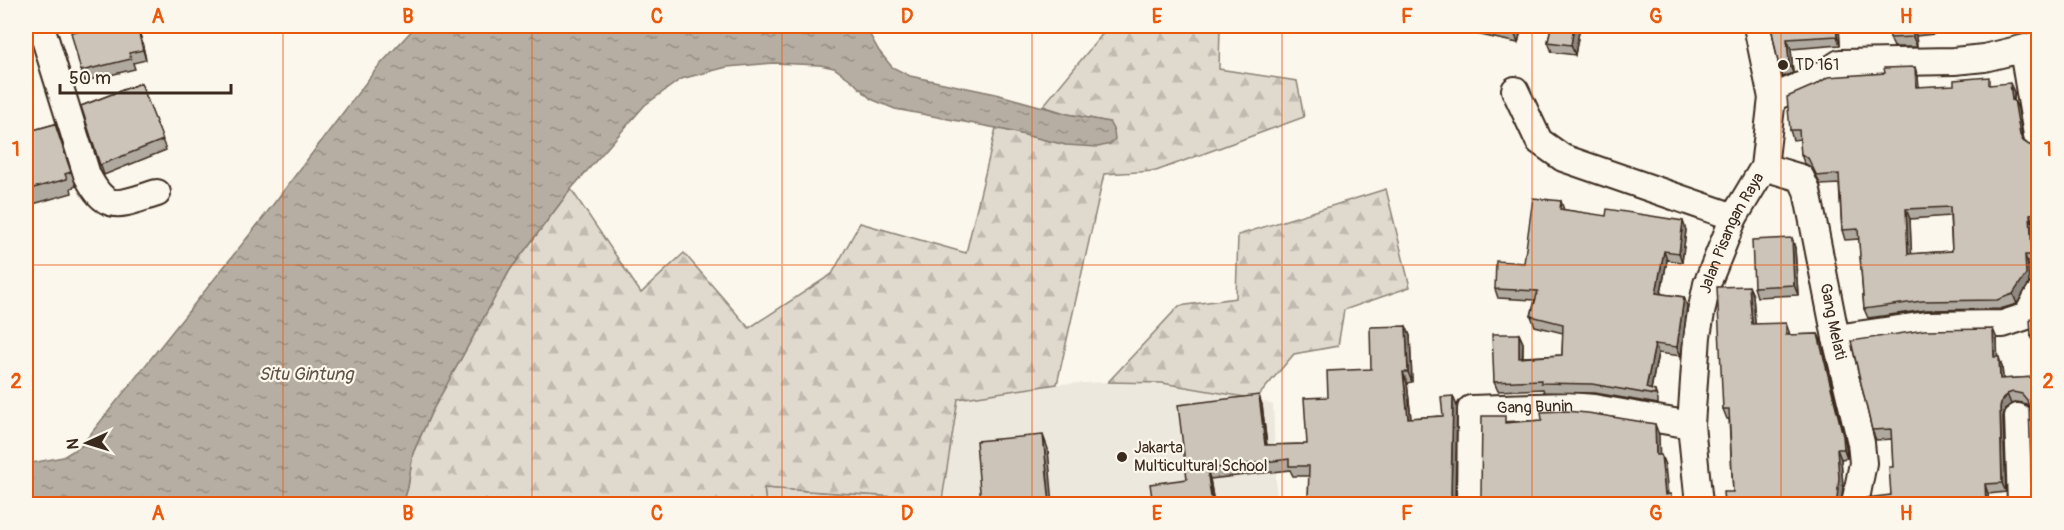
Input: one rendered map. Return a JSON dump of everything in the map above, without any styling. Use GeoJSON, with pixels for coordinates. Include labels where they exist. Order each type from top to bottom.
{"type":"FeatureCollection","features":[{"type":"Feature","properties":{"kind":"street"},"geometry":{"type":"LineString","coordinates":[[26,29],[41,26],[87,176],[96,193],[107,202],[121,204],[157,193]]}},
{"type":"Feature","properties":{"kind":"street","name":"Jalan Pisangan Raya"},"geometry":{"type":"LineString","coordinates":[[1699,504],[1691,426],[1697,336],[1701,313],[1707,284],[1734,217],[1764,167],[1772,98],[1757,26]]}},
{"type":"Feature","properties":{"kind":"street"},"geometry":{"type":"LineString","coordinates":[[1772,98],[1814,80],[1840,63],[1954,61],[1984,58],[2031,48],[2038,141]]}},
{"type":"Feature","properties":{"kind":"street"},"geometry":{"type":"LineString","coordinates":[[1515,90],[1539,141],[1563,158],[1734,217]]}},
{"type":"Feature","properties":{"kind":"street","name":"Gang Melati"},"geometry":{"type":"LineString","coordinates":[[1764,167],[1802,178],[1807,191],[1836,338],[1861,443],[1863,463],[1855,504]]}},
{"type":"Feature","properties":{"kind":"street"},"geometry":{"type":"LineString","coordinates":[[1836,338],[1926,325],[2003,324],[2033,305]]}},
{"type":"Feature","properties":{"kind":"street","name":"Gang Bunin"},"geometry":{"type":"LineString","coordinates":[[1470,504],[1471,409],[1569,406],[1594,408],[1691,426]]}},
{"type":"Feature","properties":{"kind":"street"},"geometry":{"type":"LineString","coordinates":[[2018,417],[2021,504]]}},
{"type":"Feature","properties":{"kind":"shaded area","name":"Jakarta Multicultural School"},"geometry":{"type":"Polygon","coordinates":[[[1162,383],[1256,399],[1273,405],[1277,504],[942,504],[958,399],[1057,384],[1162,383]]]}},
{"type":"Feature","properties":{"kind":"green space"},"geometry":{"type":"Polygon","coordinates":[[[1109,26],[1220,26],[1219,69],[1297,81],[1304,117],[1156,171],[1104,174],[1057,384],[958,399],[942,500],[764,488],[766,504],[403,504],[413,453],[431,413],[510,270],[571,189],[641,293],[684,253],[749,328],[832,274],[860,223],[966,253],[996,128],[1066,145],[1109,122],[1068,114],[1043,106],[1109,26]]]}},
{"type":"Feature","properties":{"kind":"green space"},"geometry":{"type":"Polygon","coordinates":[[[1386,189],[1410,287],[1344,310],[1338,346],[1294,354],[1256,399],[1162,383],[1108,382],[1179,306],[1236,298],[1238,235],[1386,189]]]}},
{"type":"Feature","properties":{"kind":"green space"},"geometry":{"type":"Polygon","coordinates":[[[764,488],[942,500],[942,504],[766,504],[764,488]]]}},
{"type":"Feature","properties":{"kind":"water","name":"Situ Gintung"},"geometry":{"type":"Polygon","coordinates":[[[416,26],[865,26],[879,51],[892,67],[910,76],[996,94],[1068,114],[1109,122],[1115,139],[1110,144],[1098,147],[1066,145],[996,128],[895,109],[871,99],[834,68],[820,65],[773,63],[727,67],[681,79],[645,105],[571,189],[510,270],[431,413],[413,453],[403,504],[26,504],[26,464],[63,457],[81,446],[259,223],[377,68],[416,26]]]}},
{"type":"Feature","properties":{"kind":"building"},"geometry":{"type":"Polygon","coordinates":[[[104,26],[137,26],[143,50],[129,53],[131,59],[81,71],[71,32],[104,26]]]}},
{"type":"Feature","properties":{"kind":"building"},"geometry":{"type":"Polygon","coordinates":[[[1497,26],[1513,26],[1513,29],[1497,26]]]}},
{"type":"Feature","properties":{"kind":"building"},"geometry":{"type":"Polygon","coordinates":[[[1551,26],[1574,26],[1571,45],[1548,42],[1551,26]]]}},
{"type":"Feature","properties":{"kind":"building"},"geometry":{"type":"Polygon","coordinates":[[[1771,26],[1836,26],[1837,36],[1787,39],[1789,63],[1779,67],[1771,26]]]}},
{"type":"Feature","properties":{"kind":"building"},"geometry":{"type":"Polygon","coordinates":[[[1889,26],[1913,26],[1913,37],[1890,38],[1889,26]]]}},
{"type":"Feature","properties":{"kind":"building"},"geometry":{"type":"Polygon","coordinates":[[[1915,67],[1916,87],[1954,85],[1954,80],[1989,77],[1989,85],[2010,83],[2020,135],[2029,145],[2038,146],[2038,213],[2030,214],[2032,255],[2025,255],[2026,274],[2013,294],[1997,300],[1922,301],[1864,309],[1858,229],[1842,230],[1839,174],[1817,176],[1808,158],[1801,154],[1799,130],[1790,130],[1787,97],[1828,77],[1885,73],[1884,68],[1915,67]],[[1950,207],[1906,209],[1908,254],[1952,251],[1950,207]]]}},
{"type":"Feature","properties":{"kind":"building"},"geometry":{"type":"Polygon","coordinates":[[[141,83],[163,140],[100,165],[81,106],[141,83]]]}},
{"type":"Feature","properties":{"kind":"building"},"geometry":{"type":"Polygon","coordinates":[[[55,124],[71,172],[65,174],[67,179],[26,190],[26,132],[55,124]]]}},
{"type":"Feature","properties":{"kind":"building"},"geometry":{"type":"Polygon","coordinates":[[[1533,198],[1561,201],[1560,209],[1606,216],[1607,209],[1683,221],[1679,253],[1664,251],[1656,293],[1684,297],[1677,347],[1655,344],[1646,388],[1655,391],[1655,395],[1592,384],[1541,383],[1541,380],[1494,382],[1492,334],[1519,334],[1519,358],[1562,355],[1563,324],[1531,316],[1538,291],[1495,289],[1496,261],[1524,263],[1533,198]]]}},
{"type":"Feature","properties":{"kind":"building"},"geometry":{"type":"Polygon","coordinates":[[[1792,238],[1794,285],[1754,287],[1752,240],[1792,238]]]}},
{"type":"Feature","properties":{"kind":"building"},"geometry":{"type":"Polygon","coordinates":[[[1749,286],[1752,324],[1786,323],[1786,335],[1818,334],[1843,436],[1844,449],[1837,449],[1839,478],[1837,499],[1841,504],[1724,504],[1723,492],[1733,492],[1729,409],[1723,409],[1717,287],[1749,286]]]}},
{"type":"Feature","properties":{"kind":"building"},"geometry":{"type":"Polygon","coordinates":[[[2038,310],[2038,504],[2027,504],[2032,494],[2029,407],[2022,394],[2013,392],[2007,394],[2000,407],[2002,483],[1985,484],[1986,504],[1862,504],[1866,498],[1891,495],[1889,467],[1893,467],[1891,429],[1872,430],[1851,341],[1924,330],[1993,329],[1994,357],[1999,357],[2000,379],[2036,377],[2034,336],[2031,336],[2030,319],[2038,310]]]}},
{"type":"Feature","properties":{"kind":"building"},"geometry":{"type":"Polygon","coordinates":[[[1406,326],[1408,372],[1403,372],[1408,418],[1443,416],[1441,397],[1453,396],[1451,494],[1457,504],[1308,504],[1309,466],[1289,466],[1289,459],[1207,469],[1212,504],[1153,504],[1150,484],[1187,479],[1178,405],[1259,395],[1265,445],[1307,444],[1304,398],[1328,397],[1327,371],[1371,369],[1370,327],[1406,326]]]}},
{"type":"Feature","properties":{"kind":"building"},"geometry":{"type":"Polygon","coordinates":[[[1565,411],[1655,424],[1656,455],[1661,455],[1665,495],[1671,494],[1671,504],[1476,504],[1481,495],[1482,416],[1505,416],[1505,423],[1542,420],[1541,412],[1565,411]]]}},
{"type":"Feature","properties":{"kind":"building"},"geometry":{"type":"Polygon","coordinates":[[[1043,435],[1050,504],[981,504],[976,441],[1043,435]]]}},
{"type":"Feature","properties":{"kind":"building"},"geometry":{"type":"Polygon","coordinates":[[[639,500],[639,504],[603,504],[603,502],[639,500]]]}},
{"type":"Feature","properties":{"kind":"place","name":"TD 161"},"geometry":{"type":"Point","coordinates":[1783,65]}},
{"type":"Feature","properties":{"kind":"place","name":"Jakarta Multicultural School"},"geometry":{"type":"Point","coordinates":[1122,457]}}]}
